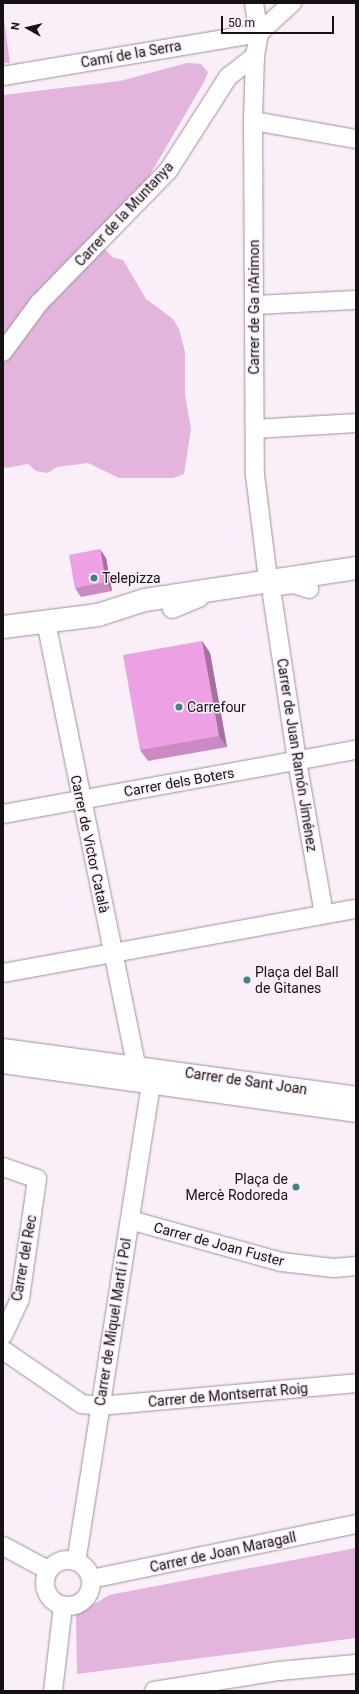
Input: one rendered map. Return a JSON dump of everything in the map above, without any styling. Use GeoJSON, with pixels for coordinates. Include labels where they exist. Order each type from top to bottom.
{"type":"FeatureCollection","features":[{"type":"Feature","properties":{"kind":"street","name":"Carrer de Ga n'Arimon"},"geometry":{"type":"LineString","coordinates":[[254,3],[259,33],[255,56],[253,121],[255,475],[270,588]]}},
{"type":"Feature","properties":{"kind":"street"},"geometry":{"type":"LineString","coordinates":[[259,33],[292,3]]}},
{"type":"Feature","properties":{"kind":"street","name":"Camí de la Serra"},"geometry":{"type":"LineString","coordinates":[[3,76],[259,33]]}},
{"type":"Feature","properties":{"kind":"street","name":"Carrer de la Muntanya"},"geometry":{"type":"LineString","coordinates":[[3,352],[39,303],[168,172],[228,77],[255,56]]}},
{"type":"Feature","properties":{"kind":"street"},"geometry":{"type":"LineString","coordinates":[[253,121],[356,139]]}},
{"type":"Feature","properties":{"kind":"street"},"geometry":{"type":"LineString","coordinates":[[254,306],[356,300]]}},
{"type":"Feature","properties":{"kind":"street"},"geometry":{"type":"LineString","coordinates":[[255,429],[356,423]]}},
{"type":"Feature","properties":{"kind":"street"},"geometry":{"type":"LineString","coordinates":[[98,615],[120,616],[172,609],[356,568]]}},
{"type":"Feature","properties":{"kind":"street"},"geometry":{"type":"LineString","coordinates":[[6,627],[98,615],[145,600],[270,588],[309,589],[356,581]]}},
{"type":"Feature","properties":{"kind":"street","name":"Carrer de Juan Ramón Jiménez"},"geometry":{"type":"LineString","coordinates":[[270,588],[297,761],[324,914]]}},
{"type":"Feature","properties":{"kind":"street","name":"Carrer de Victor Català"},"geometry":{"type":"LineString","coordinates":[[46,622],[136,1066]]}},
{"type":"Feature","properties":{"kind":"street","name":"Carrer dels Boters"},"geometry":{"type":"LineString","coordinates":[[3,814],[356,750]]}},
{"type":"Feature","properties":{"kind":"street"},"geometry":{"type":"LineString","coordinates":[[3,973],[356,909]]}},
{"type":"Feature","properties":{"kind":"street","name":"Carrer de Sant Joan"},"geometry":{"type":"LineString","coordinates":[[3,1048],[356,1096]]}},
{"type":"Feature","properties":{"kind":"street","name":"Carrer de Sant Joan"},"geometry":{"type":"LineString","coordinates":[[3,1064],[356,1113]]}},
{"type":"Feature","properties":{"kind":"street"},"geometry":{"type":"LineString","coordinates":[[136,1066],[151,1084]]}},
{"type":"Feature","properties":{"kind":"street","name":"Carrer de Miquel Martí i Pol"},"geometry":{"type":"LineString","coordinates":[[76,1560],[151,1084]]}},
{"type":"Feature","properties":{"kind":"street","name":"Carrer del Rec"},"geometry":{"type":"LineString","coordinates":[[3,1167],[37,1179],[20,1299],[3,1334]]}},
{"type":"Feature","properties":{"kind":"street","name":"Carrer de Joan Fuster"},"geometry":{"type":"LineString","coordinates":[[130,1220],[281,1262],[334,1268],[356,1266]]}},
{"type":"Feature","properties":{"kind":"street","name":"Carrer de Montserrat Roig"},"geometry":{"type":"LineString","coordinates":[[3,1350],[82,1404],[100,1406],[356,1383]]}},
{"type":"Feature","properties":{"kind":"street","name":"Carrer de Joan Maragall"},"geometry":{"type":"LineString","coordinates":[[91,1579],[356,1524]]}},
{"type":"Feature","properties":{"kind":"street"},"geometry":{"type":"LineString","coordinates":[[3,1546],[48,1570]]}},
{"type":"Feature","properties":{"kind":"street"},"geometry":{"type":"LineString","coordinates":[[76,1560],[86,1568],[91,1579],[86,1597],[73,1606],[63,1606],[56,1603],[47,1595],[44,1579],[48,1570],[58,1562],[76,1560]]}},
{"type":"Feature","properties":{"kind":"street"},"geometry":{"type":"LineString","coordinates":[[53,1691],[63,1606]]}},
{"type":"Feature","properties":{"kind":"street"},"geometry":{"type":"LineString","coordinates":[[154,1691],[279,1671],[356,1664]]}},
{"type":"Feature","properties":{"kind":"shaded area"},"geometry":{"type":"Polygon","coordinates":[[[3,12],[10,63],[3,63],[3,12]]]}},
{"type":"Feature","properties":{"kind":"shaded area"},"geometry":{"type":"Polygon","coordinates":[[[187,63],[201,64],[208,72],[204,82],[144,185],[128,199],[107,227],[105,249],[112,257],[123,260],[146,299],[173,319],[179,329],[185,352],[185,395],[191,429],[184,474],[173,478],[119,478],[88,463],[57,467],[48,473],[36,471],[28,464],[6,468],[3,466],[3,95],[120,81],[187,63]]]}},
{"type":"Feature","properties":{"kind":"shaded area"},"geometry":{"type":"Polygon","coordinates":[[[356,1548],[356,1638],[77,1674],[76,1615],[109,1595],[356,1548]]]}},
{"type":"Feature","properties":{"kind":"building","name":"Telepizza"},"geometry":{"type":"Polygon","coordinates":[[[100,549],[106,582],[75,588],[69,555],[100,549]]]}},
{"type":"Feature","properties":{"kind":"building","name":"Carrefour"},"geometry":{"type":"Polygon","coordinates":[[[202,641],[219,736],[140,750],[123,655],[202,641]]]}},
{"type":"Feature","properties":{"kind":"place","name":"Telepizza"},"geometry":{"type":"Point","coordinates":[94,578]}},
{"type":"Feature","properties":{"kind":"place","name":"Carrefour"},"geometry":{"type":"Point","coordinates":[179,707]}},
{"type":"Feature","properties":{"kind":"place","name":"Plaça del Ball de Gitanes"},"geometry":{"type":"Point","coordinates":[247,980]}},
{"type":"Feature","properties":{"kind":"place","name":"Plaça de Mercè Rodoreda"},"geometry":{"type":"Point","coordinates":[296,1187]}}]}
